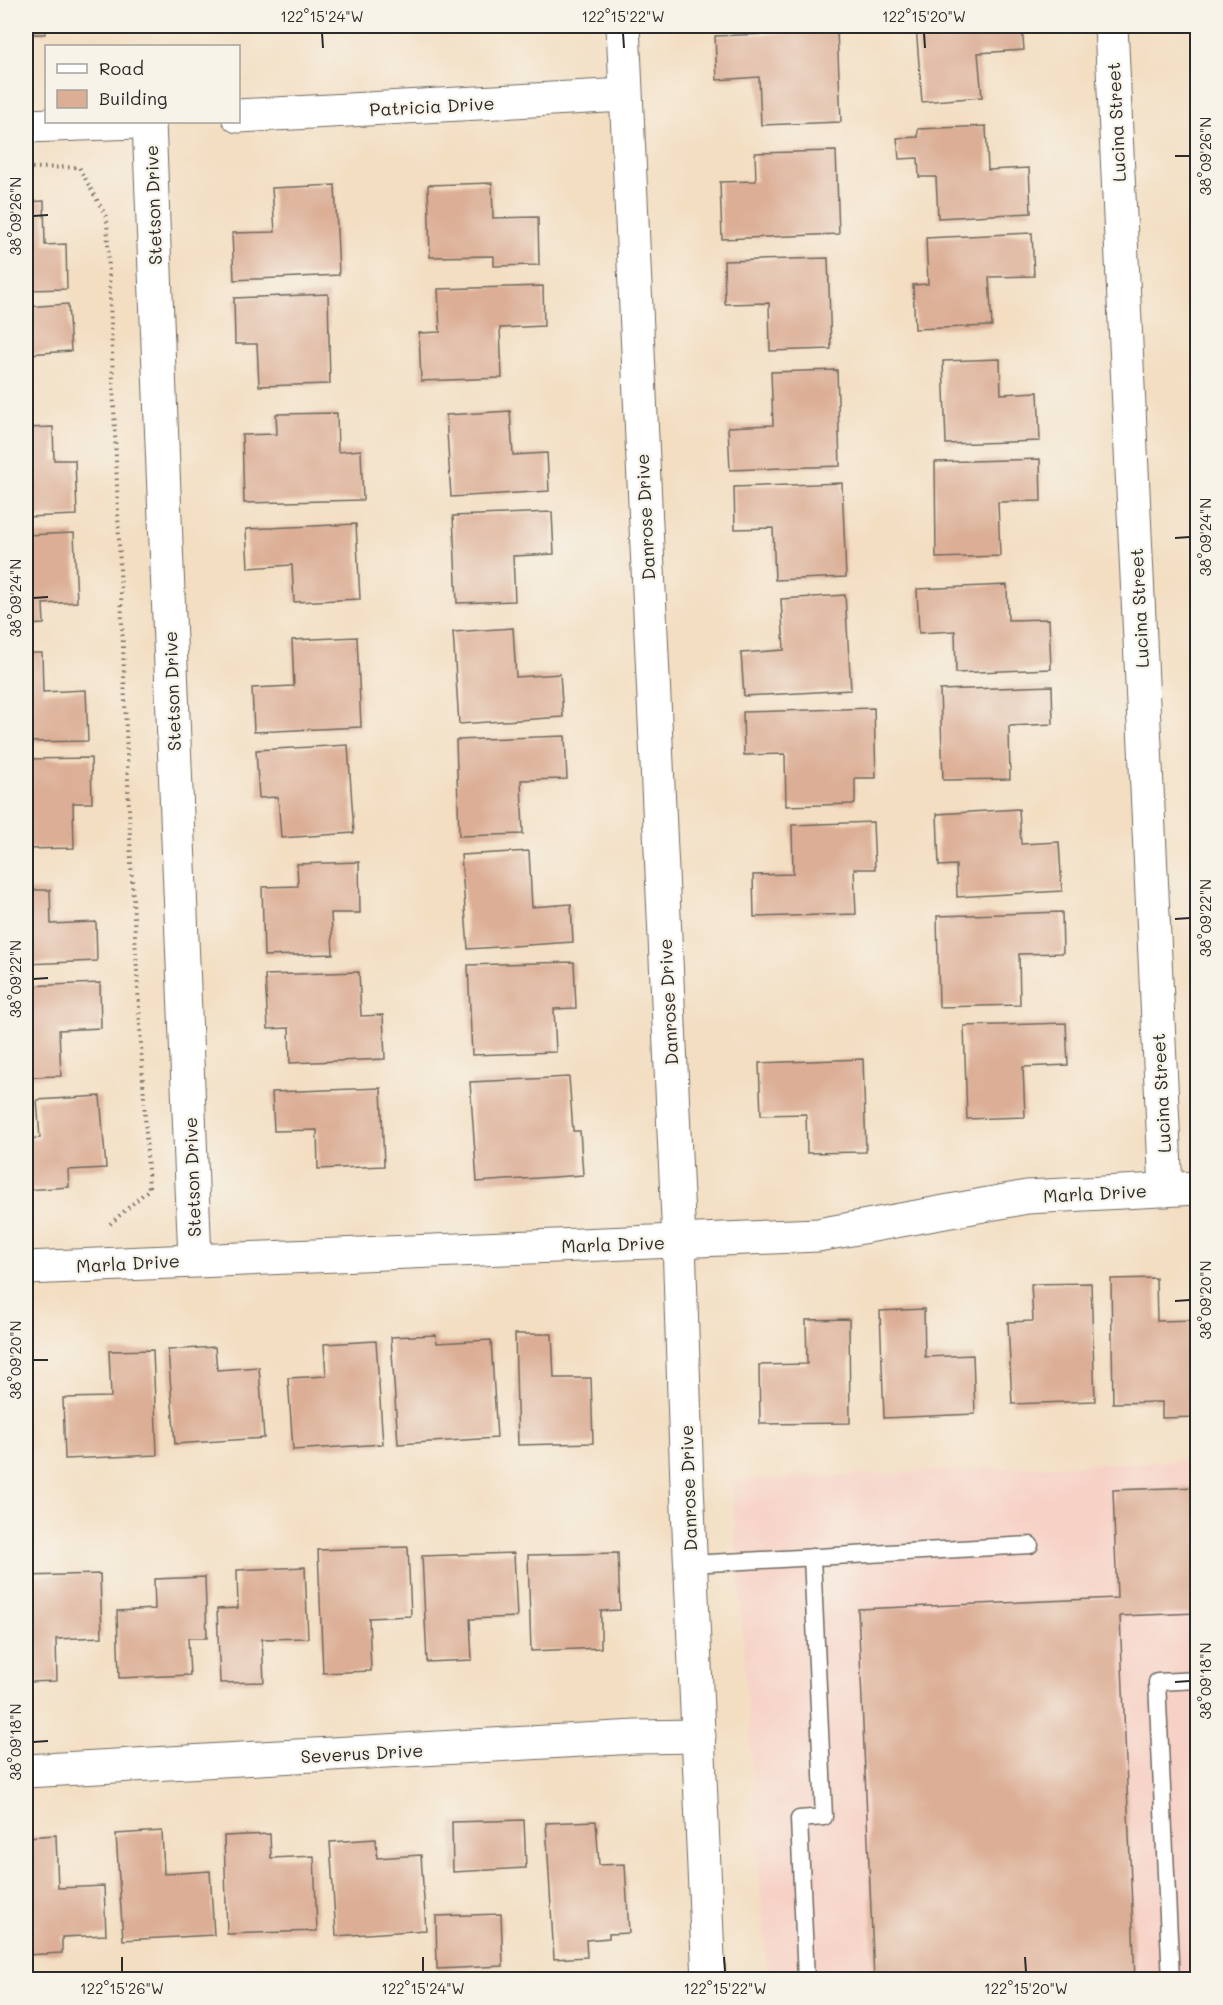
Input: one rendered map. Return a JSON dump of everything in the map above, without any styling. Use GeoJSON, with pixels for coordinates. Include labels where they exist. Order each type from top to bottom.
{"type":"FeatureCollection","features":[{"type":"Feature","properties":{"kind":"street","name":"Danrose Drive"},"geometry":{"type":"LineString","coordinates":[[623,26],[679,1241],[710,1980]]}},
{"type":"Feature","properties":{"kind":"street","name":"Lucina Street"},"geometry":{"type":"LineString","coordinates":[[1111,26],[1182,1189]]}},
{"type":"Feature","properties":{"kind":"street","name":"Patricia Drive"},"geometry":{"type":"LineString","coordinates":[[240,116],[625,95]]}},
{"type":"Feature","properties":{"kind":"street"},"geometry":{"type":"LineString","coordinates":[[26,126],[109,123]]}},
{"type":"Feature","properties":{"kind":"street","name":"Stetson Drive"},"geometry":{"type":"LineString","coordinates":[[149,123],[195,1260]]}},
{"type":"Feature","properties":{"kind":"street","name":"Marla Drive"},"geometry":{"type":"LineString","coordinates":[[26,1268],[818,1235],[1027,1197],[1182,1189]]}},
{"type":"Feature","properties":{"kind":"street","name":"Severus Drive"},"geometry":{"type":"LineString","coordinates":[[26,1771],[636,1737],[699,1736]]}},
{"type":"Feature","properties":{"kind":"lane"},"geometry":{"type":"LineString","coordinates":[[691,1564],[1030,1545]]}},
{"type":"Feature","properties":{"kind":"lane"},"geometry":{"type":"LineString","coordinates":[[806,1980],[799,1819],[825,1817],[812,1557]]}},
{"type":"Feature","properties":{"kind":"lane"},"geometry":{"type":"LineString","coordinates":[[1171,1980],[1157,1682],[1197,1680]]}},
{"type":"Feature","properties":{"kind":"path"},"geometry":{"type":"LineString","coordinates":[[26,168],[79,167],[108,218],[131,863],[149,1189],[103,1230]]}},
{"type":"Feature","properties":{"kind":"shaded area"},"geometry":{"type":"Polygon","coordinates":[[[1197,1460],[1197,1979],[767,1979],[732,1480],[1197,1460]]]}},
{"type":"Feature","properties":{"kind":"building"},"geometry":{"type":"Polygon","coordinates":[[[26,26],[44,26],[45,34],[26,34],[26,26]]]}},
{"type":"Feature","properties":{"kind":"building"},"geometry":{"type":"Polygon","coordinates":[[[162,26],[204,26],[204,27],[162,29],[162,26]]]}},
{"type":"Feature","properties":{"kind":"building"},"geometry":{"type":"Polygon","coordinates":[[[916,26],[1022,26],[1024,50],[978,53],[982,97],[922,102],[916,26]]]}},
{"type":"Feature","properties":{"kind":"building"},"geometry":{"type":"Polygon","coordinates":[[[837,31],[841,122],[761,125],[759,77],[717,80],[715,36],[837,31]]]}},
{"type":"Feature","properties":{"kind":"building"},"geometry":{"type":"Polygon","coordinates":[[[986,126],[988,170],[1029,168],[1031,213],[938,218],[936,177],[919,177],[918,158],[899,159],[897,138],[918,137],[918,129],[986,126]]]}},
{"type":"Feature","properties":{"kind":"building"},"geometry":{"type":"Polygon","coordinates":[[[836,151],[839,234],[722,239],[720,182],[756,181],[755,153],[836,151]]]}},
{"type":"Feature","properties":{"kind":"building"},"geometry":{"type":"Polygon","coordinates":[[[492,183],[493,218],[538,217],[539,265],[494,266],[494,256],[430,257],[428,185],[492,183]]]}},
{"type":"Feature","properties":{"kind":"building"},"geometry":{"type":"Polygon","coordinates":[[[335,185],[339,275],[234,280],[232,233],[275,232],[272,188],[335,185]]]}},
{"type":"Feature","properties":{"kind":"building"},"geometry":{"type":"Polygon","coordinates":[[[44,201],[45,245],[66,244],[67,289],[26,290],[26,202],[44,201]]]}},
{"type":"Feature","properties":{"kind":"building"},"geometry":{"type":"Polygon","coordinates":[[[1032,233],[1034,276],[989,277],[992,326],[915,329],[913,285],[928,284],[926,238],[1032,233]]]}},
{"type":"Feature","properties":{"kind":"building"},"geometry":{"type":"Polygon","coordinates":[[[828,258],[831,349],[770,351],[769,303],[725,304],[724,261],[828,258]]]}},
{"type":"Feature","properties":{"kind":"building"},"geometry":{"type":"Polygon","coordinates":[[[543,286],[544,326],[500,328],[502,378],[421,381],[419,333],[440,332],[438,289],[543,286]]]}},
{"type":"Feature","properties":{"kind":"building"},"geometry":{"type":"Polygon","coordinates":[[[328,294],[330,384],[259,386],[257,344],[235,344],[234,298],[328,294]]]}},
{"type":"Feature","properties":{"kind":"building"},"geometry":{"type":"Polygon","coordinates":[[[68,304],[71,351],[28,354],[31,398],[26,399],[26,307],[68,304]]]}},
{"type":"Feature","properties":{"kind":"building"},"geometry":{"type":"Polygon","coordinates":[[[1000,359],[1001,394],[1038,392],[1040,441],[946,444],[943,361],[1000,359]]]}},
{"type":"Feature","properties":{"kind":"building"},"geometry":{"type":"Polygon","coordinates":[[[837,370],[840,466],[730,470],[728,427],[773,425],[771,372],[837,370]]]}},
{"type":"Feature","properties":{"kind":"building"},"geometry":{"type":"Polygon","coordinates":[[[510,411],[513,455],[547,453],[549,491],[451,497],[446,415],[510,411]]]}},
{"type":"Feature","properties":{"kind":"building"},"geometry":{"type":"Polygon","coordinates":[[[337,413],[338,452],[361,450],[363,500],[244,503],[242,435],[277,434],[276,414],[337,413]]]}},
{"type":"Feature","properties":{"kind":"building"},"geometry":{"type":"Polygon","coordinates":[[[53,427],[54,460],[75,460],[77,515],[26,517],[26,428],[53,427]]]}},
{"type":"Feature","properties":{"kind":"building"},"geometry":{"type":"Polygon","coordinates":[[[1040,459],[1041,501],[998,502],[1000,556],[936,558],[935,462],[1040,459]]]}},
{"type":"Feature","properties":{"kind":"building"},"geometry":{"type":"Polygon","coordinates":[[[842,483],[846,577],[775,580],[773,528],[735,529],[734,487],[842,483]]]}},
{"type":"Feature","properties":{"kind":"building"},"geometry":{"type":"Polygon","coordinates":[[[552,512],[554,554],[513,556],[515,601],[457,603],[453,516],[552,512]]]}},
{"type":"Feature","properties":{"kind":"building"},"geometry":{"type":"Polygon","coordinates":[[[356,524],[360,599],[294,602],[292,565],[248,568],[246,529],[356,524]]]}},
{"type":"Feature","properties":{"kind":"building"},"geometry":{"type":"Polygon","coordinates":[[[74,533],[77,602],[43,604],[44,624],[26,625],[26,535],[74,533]]]}},
{"type":"Feature","properties":{"kind":"building"},"geometry":{"type":"Polygon","coordinates":[[[1007,585],[1008,620],[1049,619],[1051,669],[956,673],[955,631],[919,633],[917,589],[1007,585]]]}},
{"type":"Feature","properties":{"kind":"building"},"geometry":{"type":"Polygon","coordinates":[[[845,595],[851,690],[744,696],[741,653],[784,650],[781,599],[845,595]]]}},
{"type":"Feature","properties":{"kind":"building"},"geometry":{"type":"Polygon","coordinates":[[[513,628],[516,677],[560,674],[563,717],[459,724],[453,632],[513,628]]]}},
{"type":"Feature","properties":{"kind":"building"},"geometry":{"type":"Polygon","coordinates":[[[357,637],[361,727],[254,732],[252,688],[294,686],[292,640],[357,637]]]}},
{"type":"Feature","properties":{"kind":"building"},"geometry":{"type":"Polygon","coordinates":[[[26,653],[42,653],[43,692],[86,690],[88,741],[26,742],[26,653]]]}},
{"type":"Feature","properties":{"kind":"building"},"geometry":{"type":"Polygon","coordinates":[[[1052,686],[1053,724],[1009,726],[1010,779],[943,780],[940,690],[1052,686]]]}},
{"type":"Feature","properties":{"kind":"building"},"geometry":{"type":"Polygon","coordinates":[[[874,708],[876,778],[855,778],[855,804],[786,806],[785,754],[744,755],[743,712],[874,708]]]}},
{"type":"Feature","properties":{"kind":"building"},"geometry":{"type":"Polygon","coordinates":[[[565,736],[567,779],[521,780],[523,834],[459,836],[456,740],[565,736]]]}},
{"type":"Feature","properties":{"kind":"building"},"geometry":{"type":"Polygon","coordinates":[[[348,745],[354,833],[281,838],[278,797],[259,798],[256,750],[348,745]]]}},
{"type":"Feature","properties":{"kind":"building"},"geometry":{"type":"Polygon","coordinates":[[[91,758],[92,803],[73,803],[74,848],[26,849],[26,759],[91,758]]]}},
{"type":"Feature","properties":{"kind":"building"},"geometry":{"type":"Polygon","coordinates":[[[1019,809],[1021,844],[1059,842],[1062,891],[957,897],[956,865],[939,866],[937,814],[1019,809]]]}},
{"type":"Feature","properties":{"kind":"building"},"geometry":{"type":"Polygon","coordinates":[[[873,822],[875,869],[854,869],[856,914],[754,917],[753,875],[793,874],[792,825],[873,822]]]}},
{"type":"Feature","properties":{"kind":"building"},"geometry":{"type":"Polygon","coordinates":[[[529,851],[532,907],[571,904],[573,942],[468,949],[461,855],[529,851]]]}},
{"type":"Feature","properties":{"kind":"building"},"geometry":{"type":"Polygon","coordinates":[[[359,862],[360,913],[331,913],[333,954],[264,956],[262,887],[298,886],[297,864],[359,862]]]}},
{"type":"Feature","properties":{"kind":"building"},"geometry":{"type":"Polygon","coordinates":[[[26,890],[50,890],[51,924],[96,922],[97,961],[26,964],[26,890]]]}},
{"type":"Feature","properties":{"kind":"building"},"geometry":{"type":"Polygon","coordinates":[[[1062,912],[1063,953],[1019,954],[1020,1005],[939,1007],[937,916],[1062,912]]]}},
{"type":"Feature","properties":{"kind":"building"},"geometry":{"type":"Polygon","coordinates":[[[574,962],[576,1008],[554,1009],[556,1052],[472,1055],[468,965],[574,962]]]}},
{"type":"Feature","properties":{"kind":"building"},"geometry":{"type":"Polygon","coordinates":[[[359,972],[361,1016],[383,1015],[385,1059],[290,1063],[289,1028],[268,1029],[265,975],[359,972]]]}},
{"type":"Feature","properties":{"kind":"building"},"geometry":{"type":"Polygon","coordinates":[[[100,983],[101,1028],[59,1030],[61,1076],[26,1077],[26,986],[100,983]]]}},
{"type":"Feature","properties":{"kind":"building"},"geometry":{"type":"Polygon","coordinates":[[[1066,1023],[1068,1065],[1023,1067],[1025,1117],[967,1119],[964,1026],[1066,1023]]]}},
{"type":"Feature","properties":{"kind":"building"},"geometry":{"type":"Polygon","coordinates":[[[863,1059],[866,1152],[807,1153],[806,1114],[761,1115],[759,1063],[863,1059]]]}},
{"type":"Feature","properties":{"kind":"building"},"geometry":{"type":"Polygon","coordinates":[[[569,1077],[573,1131],[580,1131],[583,1175],[477,1182],[470,1082],[569,1077]]]}},
{"type":"Feature","properties":{"kind":"building"},"geometry":{"type":"Polygon","coordinates":[[[381,1088],[384,1166],[318,1169],[317,1130],[274,1131],[272,1092],[381,1088]]]}},
{"type":"Feature","properties":{"kind":"building"},"geometry":{"type":"Polygon","coordinates":[[[100,1096],[106,1168],[68,1170],[69,1187],[26,1190],[26,1139],[40,1138],[37,1100],[100,1096]]]}},
{"type":"Feature","properties":{"kind":"building"},"geometry":{"type":"Polygon","coordinates":[[[1156,1278],[1157,1321],[1198,1320],[1198,1417],[1162,1418],[1162,1402],[1113,1403],[1111,1279],[1156,1278]]]}},
{"type":"Feature","properties":{"kind":"building"},"geometry":{"type":"Polygon","coordinates":[[[1091,1283],[1095,1401],[1012,1404],[1008,1322],[1033,1321],[1031,1284],[1091,1283]]]}},
{"type":"Feature","properties":{"kind":"building"},"geometry":{"type":"Polygon","coordinates":[[[924,1309],[925,1357],[973,1355],[975,1414],[884,1418],[880,1311],[924,1309]]]}},
{"type":"Feature","properties":{"kind":"building"},"geometry":{"type":"Polygon","coordinates":[[[849,1319],[850,1423],[760,1424],[759,1365],[807,1364],[806,1320],[849,1319]]]}},
{"type":"Feature","properties":{"kind":"building"},"geometry":{"type":"Polygon","coordinates":[[[515,1334],[552,1334],[554,1378],[591,1378],[593,1443],[518,1445],[515,1334]]]}},
{"type":"Feature","properties":{"kind":"building"},"geometry":{"type":"Polygon","coordinates":[[[436,1335],[437,1343],[491,1340],[497,1438],[398,1444],[391,1337],[436,1335]]]}},
{"type":"Feature","properties":{"kind":"building"},"geometry":{"type":"Polygon","coordinates":[[[376,1341],[383,1444],[293,1450],[288,1378],[326,1376],[324,1344],[376,1341]]]}},
{"type":"Feature","properties":{"kind":"building"},"geometry":{"type":"Polygon","coordinates":[[[215,1347],[217,1370],[259,1367],[264,1438],[175,1444],[168,1350],[215,1347]]]}},
{"type":"Feature","properties":{"kind":"building"},"geometry":{"type":"Polygon","coordinates":[[[153,1350],[157,1455],[65,1459],[63,1398],[111,1397],[109,1351],[153,1350]]]}},
{"type":"Feature","properties":{"kind":"building"},"geometry":{"type":"Polygon","coordinates":[[[27,1424],[29,1466],[26,1466],[27,1424]]]}},
{"type":"Feature","properties":{"kind":"building"},"geometry":{"type":"Polygon","coordinates":[[[1198,1487],[1198,1613],[1120,1616],[1135,1980],[874,1980],[858,1609],[1117,1598],[1113,1490],[1198,1487]]]}},
{"type":"Feature","properties":{"kind":"building"},"geometry":{"type":"Polygon","coordinates":[[[408,1547],[411,1616],[369,1618],[371,1671],[323,1673],[318,1550],[408,1547]]]}},
{"type":"Feature","properties":{"kind":"building"},"geometry":{"type":"Polygon","coordinates":[[[514,1553],[517,1617],[470,1619],[472,1660],[427,1662],[422,1556],[514,1553]]]}},
{"type":"Feature","properties":{"kind":"building"},"geometry":{"type":"Polygon","coordinates":[[[618,1553],[620,1610],[601,1611],[601,1648],[531,1651],[528,1555],[618,1553]]]}},
{"type":"Feature","properties":{"kind":"building"},"geometry":{"type":"Polygon","coordinates":[[[305,1567],[308,1638],[262,1639],[264,1682],[220,1683],[217,1609],[238,1608],[237,1570],[305,1567]]]}},
{"type":"Feature","properties":{"kind":"building"},"geometry":{"type":"Polygon","coordinates":[[[100,1574],[102,1637],[56,1639],[57,1681],[26,1682],[26,1576],[100,1574]]]}},
{"type":"Feature","properties":{"kind":"building"},"geometry":{"type":"Polygon","coordinates":[[[205,1577],[207,1638],[188,1638],[190,1675],[119,1678],[117,1611],[155,1609],[154,1579],[205,1577]]]}},
{"type":"Feature","properties":{"kind":"building"},"geometry":{"type":"Polygon","coordinates":[[[524,1820],[526,1868],[453,1872],[452,1822],[524,1820]]]}},
{"type":"Feature","properties":{"kind":"building"},"geometry":{"type":"Polygon","coordinates":[[[596,1821],[599,1865],[625,1864],[629,1933],[609,1934],[609,1938],[586,1940],[587,1957],[554,1959],[546,1823],[596,1821]]]}},
{"type":"Feature","properties":{"kind":"building"},"geometry":{"type":"Polygon","coordinates":[[[162,1831],[164,1874],[210,1871],[214,1935],[123,1940],[116,1834],[162,1831]]]}},
{"type":"Feature","properties":{"kind":"building"},"geometry":{"type":"Polygon","coordinates":[[[270,1834],[271,1858],[314,1856],[317,1931],[227,1934],[224,1836],[270,1834]]]}},
{"type":"Feature","properties":{"kind":"building"},"geometry":{"type":"Polygon","coordinates":[[[56,1835],[58,1888],[104,1886],[106,1935],[62,1937],[62,1953],[26,1955],[26,1837],[56,1835]]]}},
{"type":"Feature","properties":{"kind":"building"},"geometry":{"type":"Polygon","coordinates":[[[376,1839],[377,1858],[421,1855],[426,1930],[336,1936],[330,1842],[376,1839]]]}},
{"type":"Feature","properties":{"kind":"building"},"geometry":{"type":"Polygon","coordinates":[[[501,1914],[503,1966],[437,1969],[436,1916],[501,1914]]]}}]}
